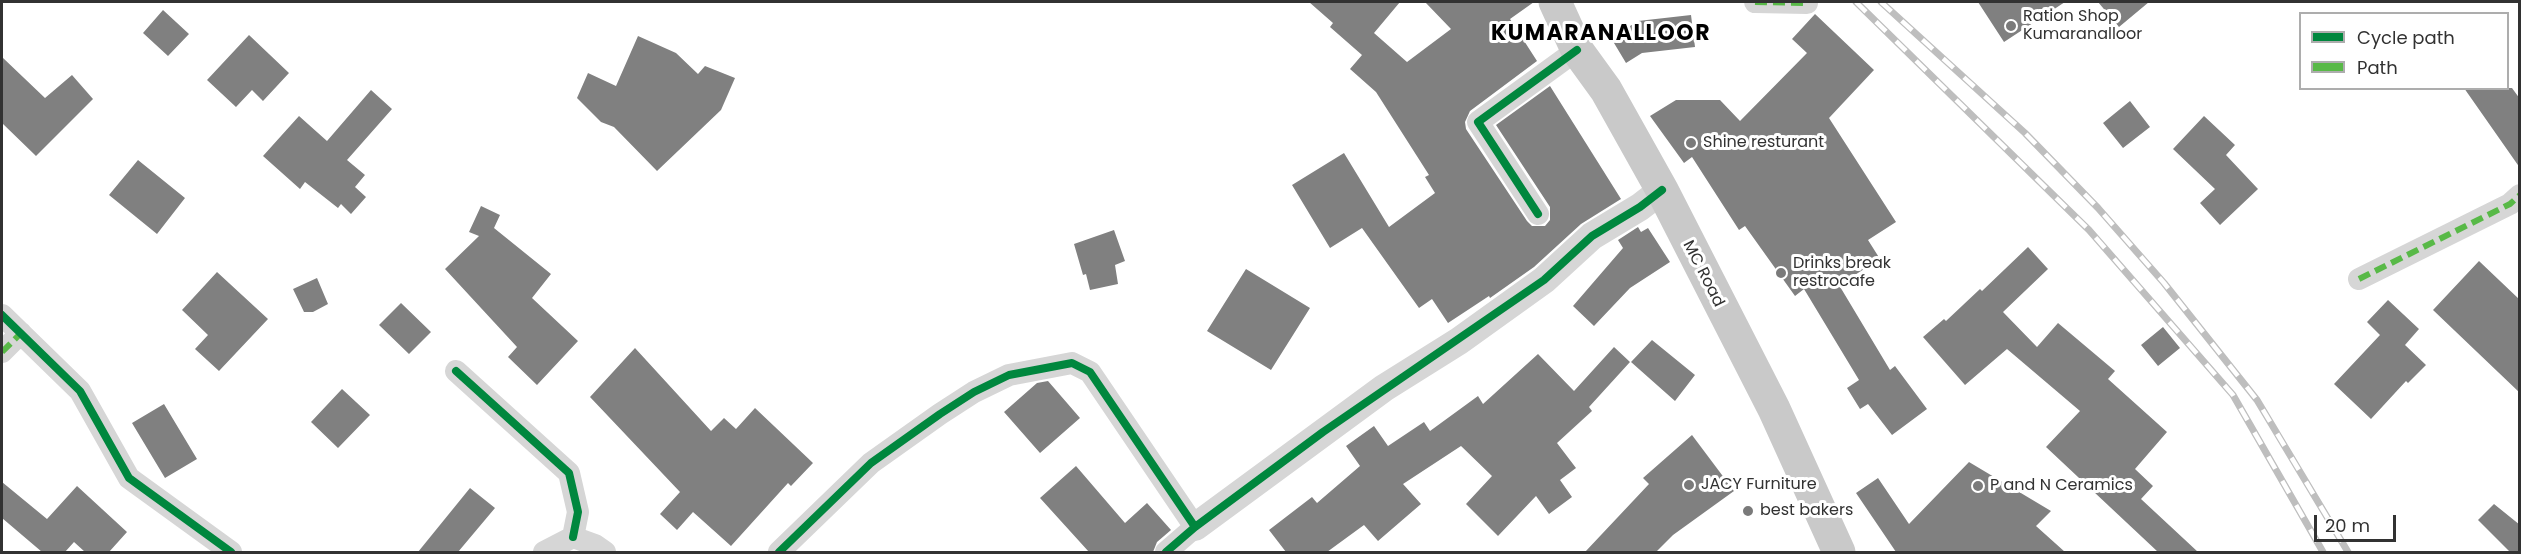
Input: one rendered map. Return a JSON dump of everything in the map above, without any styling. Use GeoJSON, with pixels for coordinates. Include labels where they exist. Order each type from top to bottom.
{"type":"FeatureCollection","features":[{"type":"Feature","properties":{"kind":"main road","name":"MC Road"},"geometry":{"type":"LineString","coordinates":[[1555,2],[1577,50],[1606,90],[1662,190],[1774,409],[1839,552]]}},
{"type":"Feature","properties":{"kind":"street"},"geometry":{"type":"LineString","coordinates":[[1755,2],[1807,3]]}},
{"type":"Feature","properties":{"kind":"street"},"geometry":{"type":"LineString","coordinates":[[1538,214],[1478,122],[1577,50]]}},
{"type":"Feature","properties":{"kind":"street"},"geometry":{"type":"LineString","coordinates":[[1166,552],[1195,527],[1375,394],[1459,340],[1544,280],[1592,236],[1640,207],[1662,190]]}},
{"type":"Feature","properties":{"kind":"street"},"geometry":{"type":"LineString","coordinates":[[2359,279],[2510,204],[2520,195]]}},
{"type":"Feature","properties":{"kind":"street"},"geometry":{"type":"LineString","coordinates":[[2,315],[80,391],[129,478],[231,552]]}},
{"type":"Feature","properties":{"kind":"street"},"geometry":{"type":"LineString","coordinates":[[2,352],[21,333]]}},
{"type":"Feature","properties":{"kind":"street"},"geometry":{"type":"LineString","coordinates":[[779,552],[871,464],[949,408],[974,392],[1009,375],[1072,363],[1090,372],[1195,527]]}},
{"type":"Feature","properties":{"kind":"street"},"geometry":{"type":"LineString","coordinates":[[456,370],[569,473],[578,512],[573,537]]}},
{"type":"Feature","properties":{"kind":"street"},"geometry":{"type":"LineString","coordinates":[[544,552],[573,537],[595,545],[605,552]]}},
{"type":"Feature","properties":{"kind":"building"},"geometry":{"type":"Polygon","coordinates":[[[1309,2],[1400,2],[1374,33],[1407,62],[1451,29],[1425,2],[1534,2],[1510,19],[1537,61],[1470,111],[1465,122],[1466,129],[1527,221],[1532,226],[1545,226],[1550,220],[1550,207],[1496,125],[1550,86],[1621,199],[1581,224],[1534,267],[1490,298],[1489,296],[1448,323],[1432,299],[1419,308],[1362,228],[1330,248],[1292,185],[1344,153],[1389,227],[1435,193],[1425,177],[1429,175],[1376,92],[1350,69],[1362,55],[1330,27],[1333,23],[1309,2]]]}},
{"type":"Feature","properties":{"kind":"building","name":"Ration Shop Kumaranalloor"},"geometry":{"type":"Polygon","coordinates":[[[1978,2],[2065,2],[2004,42],[1978,2]]]}},
{"type":"Feature","properties":{"kind":"building"},"geometry":{"type":"Polygon","coordinates":[[[2098,2],[2149,2],[2119,27],[2098,2]]]}},
{"type":"Feature","properties":{"kind":"building"},"geometry":{"type":"Polygon","coordinates":[[[163,10],[189,34],[168,56],[143,33],[163,10]]]}},
{"type":"Feature","properties":{"kind":"building"},"geometry":{"type":"Polygon","coordinates":[[[1815,14],[1874,70],[1829,118],[1896,222],[1868,240],[1880,259],[1839,285],[1890,370],[1895,366],[1927,409],[1892,435],[1868,404],[1860,409],[1847,388],[1859,380],[1804,289],[1795,296],[1745,226],[1739,230],[1692,157],[1684,163],[1650,116],[1676,100],[1720,100],[1740,121],[1807,53],[1792,39],[1815,14]]]}},
{"type":"Feature","properties":{"kind":"building"},"geometry":{"type":"Polygon","coordinates":[[[1691,15],[1695,47],[1642,53],[1626,63],[1611,38],[1638,21],[1691,15]]]}},
{"type":"Feature","properties":{"kind":"building"},"geometry":{"type":"Polygon","coordinates":[[[249,35],[289,73],[263,101],[252,90],[236,107],[207,80],[249,35]]]}},
{"type":"Feature","properties":{"kind":"building"},"geometry":{"type":"Polygon","coordinates":[[[638,36],[676,53],[698,74],[705,66],[735,78],[721,110],[657,171],[614,127],[601,122],[577,98],[588,73],[616,86],[638,36]]]}},
{"type":"Feature","properties":{"kind":"building"},"geometry":{"type":"Polygon","coordinates":[[[2,57],[45,98],[72,75],[93,99],[36,156],[2,123],[2,57]]]}},
{"type":"Feature","properties":{"kind":"building"},"geometry":{"type":"Polygon","coordinates":[[[2512,88],[2520,99],[2520,168],[2465,90],[2509,90],[2512,88]]]}},
{"type":"Feature","properties":{"kind":"building"},"geometry":{"type":"Polygon","coordinates":[[[371,90],[392,109],[347,160],[365,175],[355,187],[366,197],[351,214],[341,204],[338,208],[305,182],[300,189],[263,156],[299,116],[327,141],[371,90]]]}},
{"type":"Feature","properties":{"kind":"building"},"geometry":{"type":"Polygon","coordinates":[[[2130,101],[2150,127],[2123,148],[2103,123],[2130,101]]]}},
{"type":"Feature","properties":{"kind":"building"},"geometry":{"type":"Polygon","coordinates":[[[2204,116],[2235,145],[2226,155],[2258,189],[2220,225],[2200,203],[2215,189],[2173,149],[2204,116]]]}},
{"type":"Feature","properties":{"kind":"building"},"geometry":{"type":"Polygon","coordinates":[[[138,160],[185,198],[157,234],[109,195],[138,160]]]}},
{"type":"Feature","properties":{"kind":"building"},"geometry":{"type":"Polygon","coordinates":[[[481,206],[500,215],[494,228],[551,274],[532,298],[578,341],[537,385],[508,357],[517,347],[445,269],[479,236],[469,232],[481,206]]]}},
{"type":"Feature","properties":{"kind":"building"},"geometry":{"type":"Polygon","coordinates":[[[1638,227],[1641,232],[1648,228],[1670,262],[1630,288],[1594,326],[1573,306],[1623,248],[1618,240],[1638,227]]]}},
{"type":"Feature","properties":{"kind":"building"},"geometry":{"type":"Polygon","coordinates":[[[1114,230],[1125,261],[1115,265],[1118,284],[1090,290],[1074,244],[1114,230]]]}},
{"type":"Feature","properties":{"kind":"building"},"geometry":{"type":"Polygon","coordinates":[[[2028,247],[2048,269],[2003,312],[2037,347],[2058,323],[2115,371],[2108,379],[2167,432],[2135,469],[2153,486],[2141,499],[2198,552],[2158,552],[2046,447],[2080,411],[2007,349],[1965,385],[1923,337],[1944,319],[1946,321],[1980,289],[1982,291],[2028,247]]]}},
{"type":"Feature","properties":{"kind":"building"},"geometry":{"type":"Polygon","coordinates":[[[2479,261],[2520,300],[2520,393],[2433,310],[2479,261]]]}},
{"type":"Feature","properties":{"kind":"building"},"geometry":{"type":"Polygon","coordinates":[[[1246,269],[1310,308],[1271,370],[1207,331],[1246,269]]]}},
{"type":"Feature","properties":{"kind":"building"},"geometry":{"type":"Polygon","coordinates":[[[217,272],[268,319],[219,371],[195,349],[208,335],[182,310],[217,272]]]}},
{"type":"Feature","properties":{"kind":"building"},"geometry":{"type":"Polygon","coordinates":[[[317,278],[328,304],[313,312],[304,312],[293,289],[317,278]]]}},
{"type":"Feature","properties":{"kind":"building"},"geometry":{"type":"Polygon","coordinates":[[[2388,300],[2419,329],[2405,345],[2426,365],[2408,383],[2406,381],[2371,419],[2334,384],[2380,335],[2367,322],[2388,300]]]}},
{"type":"Feature","properties":{"kind":"building"},"geometry":{"type":"Polygon","coordinates":[[[401,303],[431,332],[409,354],[379,325],[401,303]]]}},
{"type":"Feature","properties":{"kind":"building"},"geometry":{"type":"Polygon","coordinates":[[[2163,327],[2180,348],[2158,366],[2141,345],[2163,327]]]}},
{"type":"Feature","properties":{"kind":"building"},"geometry":{"type":"Polygon","coordinates":[[[1652,340],[1695,375],[1675,401],[1631,362],[1652,340]]]}},
{"type":"Feature","properties":{"kind":"building"},"geometry":{"type":"Polygon","coordinates":[[[1614,347],[1630,362],[1589,407],[1592,411],[1557,443],[1576,468],[1560,480],[1572,497],[1549,514],[1536,496],[1498,536],[1466,504],[1492,476],[1461,446],[1403,484],[1421,504],[1378,541],[1364,525],[1327,552],[1286,552],[1269,530],[1312,497],[1317,503],[1360,466],[1346,446],[1374,426],[1388,446],[1424,422],[1430,431],[1478,396],[1483,404],[1538,354],[1574,391],[1614,347]]]}},
{"type":"Feature","properties":{"kind":"building"},"geometry":{"type":"Polygon","coordinates":[[[635,348],[711,431],[724,418],[736,429],[755,408],[813,463],[791,486],[788,483],[731,546],[693,512],[677,530],[660,514],[680,492],[590,397],[635,348]]]}},
{"type":"Feature","properties":{"kind":"building"},"geometry":{"type":"Polygon","coordinates":[[[1048,381],[1080,418],[1040,453],[1004,412],[1037,383],[1048,381]]]}},
{"type":"Feature","properties":{"kind":"building"},"geometry":{"type":"Polygon","coordinates":[[[342,389],[370,415],[338,448],[311,422],[342,389]]]}},
{"type":"Feature","properties":{"kind":"building"},"geometry":{"type":"Polygon","coordinates":[[[164,404],[197,459],[165,478],[132,423],[164,404]]]}},
{"type":"Feature","properties":{"kind":"building"},"geometry":{"type":"Polygon","coordinates":[[[1692,435],[1734,491],[1673,535],[1656,552],[1585,552],[1649,484],[1643,478],[1692,435]]]}},
{"type":"Feature","properties":{"kind":"building","name":"P and N Ceramics"},"geometry":{"type":"Polygon","coordinates":[[[1969,462],[2051,511],[2036,526],[2065,552],[1896,552],[1856,493],[1878,478],[1909,524],[1969,462]]]}},
{"type":"Feature","properties":{"kind":"building"},"geometry":{"type":"Polygon","coordinates":[[[1076,466],[1125,523],[1147,503],[1171,530],[1157,542],[1153,552],[1089,552],[1040,498],[1076,466]]]}},
{"type":"Feature","properties":{"kind":"building"},"geometry":{"type":"Polygon","coordinates":[[[2,482],[47,519],[77,486],[127,532],[109,552],[85,552],[74,542],[65,552],[42,552],[2,518],[2,482]]]}},
{"type":"Feature","properties":{"kind":"building"},"geometry":{"type":"Polygon","coordinates":[[[470,488],[495,508],[458,552],[418,552],[470,488]]]}},
{"type":"Feature","properties":{"kind":"building"},"geometry":{"type":"Polygon","coordinates":[[[2494,504],[2520,525],[2520,552],[2510,552],[2478,520],[2494,504]]]}},
{"type":"Feature","properties":{"kind":"railway"},"geometry":{"type":"LineString","coordinates":[[1856,2],[2089,230],[2233,395],[2323,552]]}},
{"type":"Feature","properties":{"kind":"railway"},"geometry":{"type":"LineString","coordinates":[[1881,2],[2025,133],[2098,208],[2164,283],[2257,400],[2348,552]]}},
{"type":"Feature","properties":{"kind":"marked path"},"geometry":{"type":"LineString","coordinates":[[1755,2],[1807,3]]}},
{"type":"Feature","properties":{"kind":"marked path"},"geometry":{"type":"LineString","coordinates":[[2359,279],[2510,204],[2520,195]]}},
{"type":"Feature","properties":{"kind":"marked path"},"geometry":{"type":"LineString","coordinates":[[2,352],[21,333]]}},
{"type":"Feature","properties":{"kind":"cycle path"},"geometry":{"type":"LineString","coordinates":[[1538,214],[1478,122],[1577,50]]}},
{"type":"Feature","properties":{"kind":"cycle path"},"geometry":{"type":"LineString","coordinates":[[1166,552],[1195,527],[1323,432],[1544,280],[1592,236],[1640,207],[1662,190]]}},
{"type":"Feature","properties":{"kind":"cycle path"},"geometry":{"type":"LineString","coordinates":[[2,315],[80,391],[129,478],[231,552]]}},
{"type":"Feature","properties":{"kind":"cycle path"},"geometry":{"type":"LineString","coordinates":[[779,552],[871,463],[974,392],[1009,375],[1072,363],[1090,372],[1195,527]]}},
{"type":"Feature","properties":{"kind":"cycle path"},"geometry":{"type":"LineString","coordinates":[[456,371],[569,473],[578,512],[573,537]]}},
{"type":"Feature","properties":{"kind":"place","name":"Ration Shop Kumaranalloor"},"geometry":{"type":"Point","coordinates":[2011,26]}},
{"type":"Feature","properties":{"kind":"place","name":"Shine resturant"},"geometry":{"type":"Point","coordinates":[1691,143]}},
{"type":"Feature","properties":{"kind":"place","name":"Drinks break restrocafe"},"geometry":{"type":"Point","coordinates":[1781,273]}},
{"type":"Feature","properties":{"kind":"place","name":"JACY Furniture"},"geometry":{"type":"Point","coordinates":[1689,485]}},
{"type":"Feature","properties":{"kind":"place","name":"P and N Ceramics"},"geometry":{"type":"Point","coordinates":[1978,486]}},
{"type":"Feature","properties":{"kind":"place","name":"best bakers"},"geometry":{"type":"Point","coordinates":[1748,511]}},
{"type":"Feature","properties":{"kind":"district","name":"KUMARANALLOOR"},"geometry":{"type":"Point","coordinates":[1601,34]}}]}
